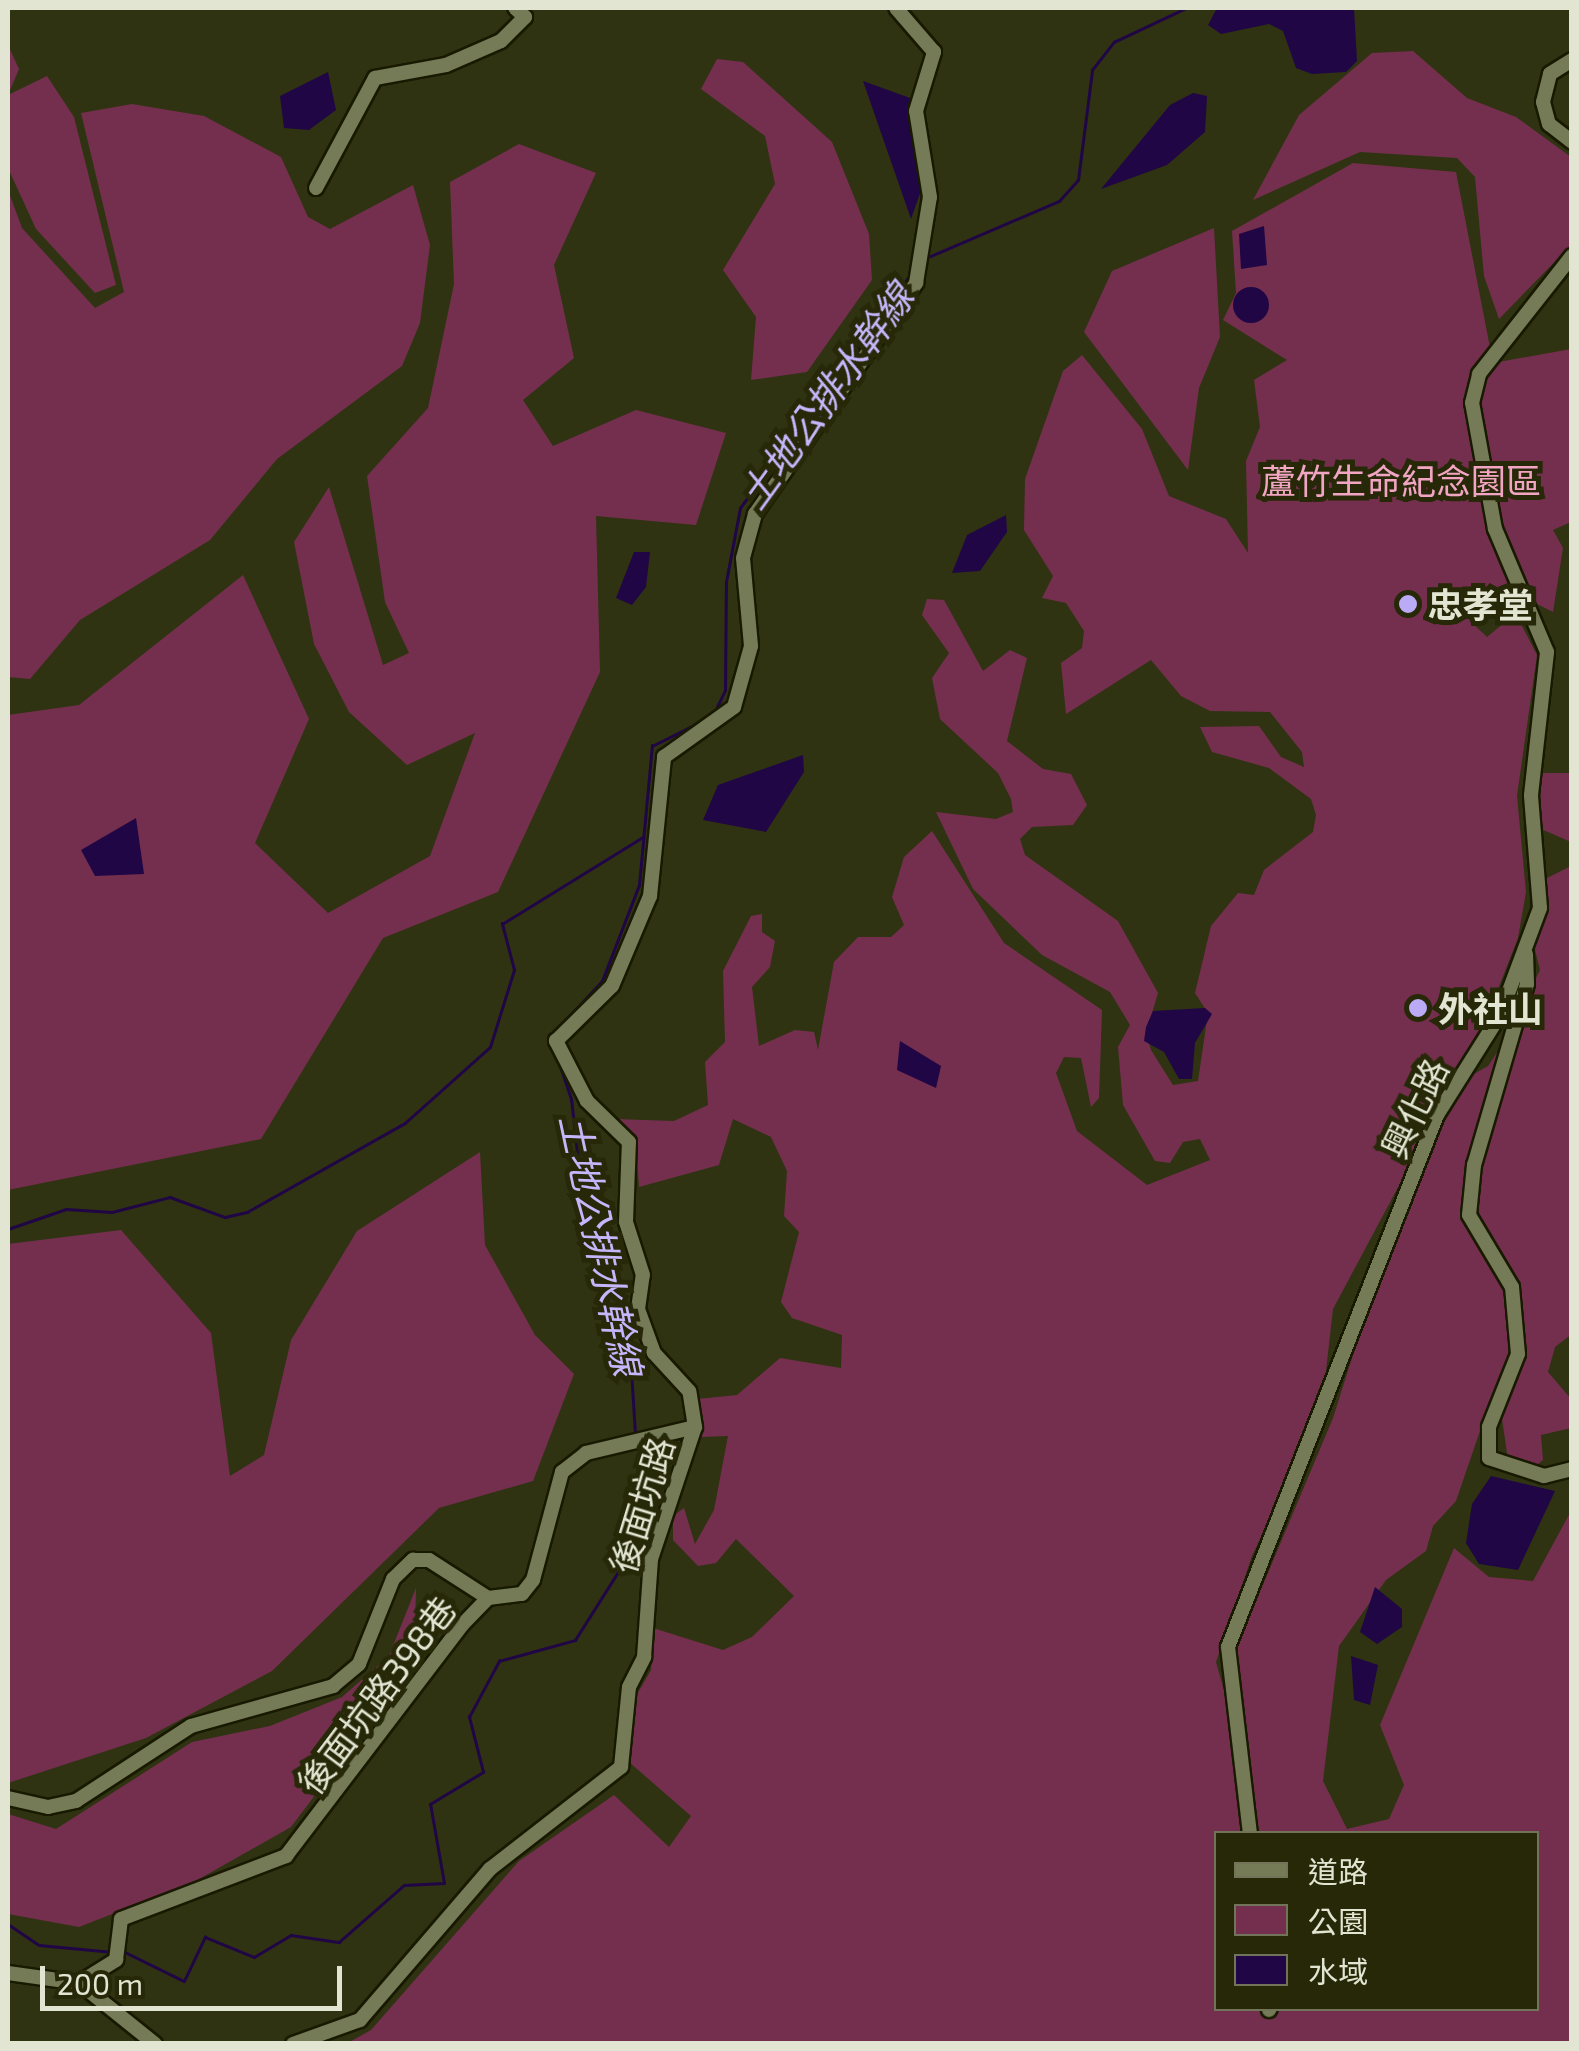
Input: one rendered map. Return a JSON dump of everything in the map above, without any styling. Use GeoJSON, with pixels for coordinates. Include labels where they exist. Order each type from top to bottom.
{"type":"FeatureCollection","features":[{"type":"Feature","properties":{"kind":"street"},"geometry":{"type":"LineString","coordinates":[[316,188],[375,78],[446,65],[501,40],[526,18],[515,8]]}},
{"type":"Feature","properties":{"kind":"street","name":"後面坑路"},"geometry":{"type":"LineString","coordinates":[[293,2044],[360,2020],[490,1869],[616,1776],[629,1687],[644,1657],[652,1559],[695,1428],[689,1390],[654,1353],[638,1309],[643,1275],[626,1222],[630,1142],[575,1085],[556,1041],[612,986],[650,896],[664,757],[734,707],[751,646],[742,574],[755,514],[917,279],[916,261],[930,196],[916,111],[934,52],[896,8]]}},
{"type":"Feature","properties":{"kind":"street"},"geometry":{"type":"LineString","coordinates":[[1572,60],[1550,74],[1543,102],[1550,124],[1572,142]]}},
{"type":"Feature","properties":{"kind":"street","name":"興化路"},"geometry":{"type":"LineString","coordinates":[[1250,1831],[1228,1647],[1437,1115],[1500,1015],[1526,953],[1542,894],[1531,795],[1547,652],[1494,529],[1472,403],[1479,374],[1572,256]]}},
{"type":"Feature","properties":{"kind":"street"},"geometry":{"type":"LineString","coordinates":[[1526,953],[1527,984],[1474,1165],[1469,1215],[1512,1287],[1518,1354],[1490,1427],[1489,1458],[1544,1476],[1572,1469]]}},
{"type":"Feature","properties":{"kind":"street","name":"後面坑路398巷"},"geometry":{"type":"LineString","coordinates":[[79,1983],[116,1951],[121,1919],[286,1856],[488,1598],[522,1594],[534,1580],[562,1472],[586,1453],[695,1428]]}},
{"type":"Feature","properties":{"kind":"street"},"geometry":{"type":"LineString","coordinates":[[8,1798],[48,1807],[76,1802],[192,1726],[334,1686],[359,1664],[393,1578],[413,1560],[429,1560],[488,1598]]}},
{"type":"Feature","properties":{"kind":"street"},"geometry":{"type":"LineString","coordinates":[[8,1973],[79,1983],[155,2044]]}},
{"type":"Feature","properties":{"kind":"green space"},"geometry":{"type":"Polygon","coordinates":[[[8,45],[19,69],[8,95],[8,45]]]}},
{"type":"Feature","properties":{"kind":"green space"},"geometry":{"type":"Polygon","coordinates":[[[1413,51],[1467,98],[1516,117],[1571,157],[1571,245],[1499,319],[1484,276],[1475,177],[1457,158],[1360,152],[1253,200],[1299,115],[1372,53],[1413,51]]]}},
{"type":"Feature","properties":{"kind":"green space"},"geometry":{"type":"Polygon","coordinates":[[[717,59],[743,62],[832,142],[869,234],[872,280],[807,372],[751,380],[756,317],[723,270],[775,184],[765,136],[701,89],[717,59]]]}},
{"type":"Feature","properties":{"kind":"green space"},"geometry":{"type":"Polygon","coordinates":[[[47,76],[74,117],[116,285],[95,293],[36,229],[8,168],[8,95],[47,76]]]}},
{"type":"Feature","properties":{"kind":"green space"},"geometry":{"type":"Polygon","coordinates":[[[132,104],[204,116],[281,157],[308,217],[330,229],[413,185],[430,245],[420,323],[402,366],[277,459],[210,540],[80,620],[30,679],[8,677],[8,190],[22,228],[95,308],[124,292],[81,113],[132,104]]]}},
{"type":"Feature","properties":{"kind":"green space"},"geometry":{"type":"Polygon","coordinates":[[[519,144],[596,173],[554,265],[574,358],[523,400],[553,446],[636,410],[726,433],[696,525],[596,516],[600,672],[498,892],[383,938],[261,1139],[8,1190],[8,715],[79,705],[243,575],[309,719],[255,843],[328,913],[430,856],[475,733],[407,765],[349,712],[314,644],[294,542],[329,487],[383,665],[409,653],[385,602],[367,476],[428,408],[454,284],[450,182],[519,144]]]}},
{"type":"Feature","properties":{"kind":"green space","name":"蘆竹生命紀念園區"},"geometry":{"type":"Polygon","coordinates":[[[1353,163],[1456,172],[1493,363],[1571,349],[1571,522],[1553,530],[1563,548],[1553,612],[1503,587],[1469,620],[1487,637],[1504,623],[1521,624],[1537,655],[1517,796],[1526,892],[1518,938],[1482,1030],[1333,1309],[1322,1406],[1252,1556],[1216,1662],[1232,1719],[1242,1831],[1214,1831],[1214,2011],[1539,2011],[1539,1831],[1259,1831],[1231,1661],[1333,1418],[1388,1244],[1458,1083],[1488,1066],[1540,970],[1534,946],[1547,878],[1571,866],[1572,1334],[1555,1347],[1548,1372],[1571,1399],[1571,1428],[1541,1435],[1543,1460],[1530,1471],[1508,1460],[1502,1419],[1481,1428],[1456,1501],[1433,1526],[1426,1551],[1386,1580],[1339,1646],[1323,1781],[1347,1829],[1389,1819],[1404,1785],[1380,1725],[1454,1548],[1489,1577],[1533,1581],[1571,1511],[1571,2043],[346,2044],[371,2030],[519,1861],[614,1795],[669,1847],[691,1816],[629,1762],[632,1703],[651,1670],[653,1628],[723,1650],[752,1637],[794,1596],[736,1539],[716,1563],[698,1566],[673,1540],[673,1516],[684,1508],[695,1544],[714,1510],[728,1436],[700,1437],[697,1399],[737,1395],[780,1358],[841,1368],[842,1335],[792,1318],[781,1302],[799,1232],[784,1216],[787,1171],[771,1137],[733,1119],[719,1165],[639,1187],[636,1139],[615,1119],[674,1121],[708,1105],[705,1062],[725,1042],[723,971],[751,916],[762,914],[762,932],[775,941],[770,967],[752,987],[759,1046],[795,1030],[814,1032],[818,1050],[834,962],[858,937],[891,937],[904,925],[892,897],[904,857],[932,831],[1004,943],[1102,1010],[1099,1098],[1091,1107],[1081,1058],[1064,1057],[1056,1073],[1077,1131],[1147,1185],[1210,1160],[1200,1139],[1183,1142],[1170,1163],[1155,1161],[1123,1105],[1118,1047],[1130,1025],[1110,992],[1042,955],[973,889],[936,812],[996,819],[1013,812],[1011,799],[998,773],[940,719],[932,678],[949,653],[922,615],[927,599],[944,600],[983,671],[1010,650],[1027,658],[1007,741],[1043,769],[1071,774],[1087,805],[1073,825],[1032,827],[1020,839],[1025,855],[1118,921],[1158,993],[1146,1034],[1151,1050],[1173,1085],[1198,1081],[1208,1013],[1195,993],[1211,926],[1238,893],[1254,895],[1264,870],[1313,832],[1316,815],[1311,799],[1269,768],[1212,752],[1200,727],[1259,726],[1281,757],[1304,767],[1302,752],[1270,712],[1210,711],[1181,696],[1151,660],[1066,714],[1061,663],[1082,648],[1084,631],[1066,603],[1042,598],[1053,576],[1024,530],[1025,479],[1063,371],[1082,355],[1142,429],[1169,496],[1226,519],[1248,553],[1246,461],[1260,427],[1254,380],[1287,360],[1223,320],[1236,293],[1232,231],[1353,163]]]}},
{"type":"Feature","properties":{"kind":"green space"},"geometry":{"type":"Polygon","coordinates":[[[1214,228],[1220,337],[1199,388],[1188,470],[1084,332],[1112,271],[1214,228]]]}},
{"type":"Feature","properties":{"kind":"green space"},"geometry":{"type":"Polygon","coordinates":[[[1540,773],[1571,773],[1571,842],[1541,829],[1540,773]]]}},
{"type":"Feature","properties":{"kind":"green space"},"geometry":{"type":"Polygon","coordinates":[[[480,1152],[485,1245],[535,1335],[574,1374],[533,1481],[439,1508],[272,1671],[146,1738],[8,1783],[8,1244],[121,1230],[211,1333],[230,1476],[264,1455],[291,1340],[357,1231],[480,1152]]]}},
{"type":"Feature","properties":{"kind":"green space"},"geometry":{"type":"Polygon","coordinates":[[[416,1588],[414,1664],[291,1827],[194,1882],[79,1927],[8,1914],[8,1814],[56,1829],[192,1742],[270,1726],[342,1697],[389,1656],[416,1588]]]}},
{"type":"Feature","properties":{"kind":"water"},"geometry":{"type":"Polygon","coordinates":[[[1217,8],[1354,8],[1357,61],[1346,72],[1312,74],[1296,68],[1283,31],[1269,24],[1221,34],[1208,25],[1217,8]]]}},
{"type":"Feature","properties":{"kind":"water"},"geometry":{"type":"Polygon","coordinates":[[[328,72],[336,110],[309,130],[284,128],[280,96],[328,72]]]}},
{"type":"Feature","properties":{"kind":"water"},"geometry":{"type":"Polygon","coordinates":[[[863,81],[910,98],[922,188],[911,219],[863,81]]]}},
{"type":"Feature","properties":{"kind":"water"},"geometry":{"type":"Polygon","coordinates":[[[1193,93],[1207,96],[1205,132],[1167,165],[1101,189],[1170,105],[1193,93]]]}},
{"type":"Feature","properties":{"kind":"water"},"geometry":{"type":"Polygon","coordinates":[[[1264,226],[1267,265],[1241,269],[1239,234],[1264,226]]]}},
{"type":"Feature","properties":{"kind":"water"},"geometry":{"type":"Polygon","coordinates":[[[1251,287],[1264,292],[1269,305],[1264,318],[1251,323],[1238,318],[1233,305],[1238,292],[1251,287]]]}},
{"type":"Feature","properties":{"kind":"water"},"geometry":{"type":"Polygon","coordinates":[[[1006,515],[1007,532],[980,571],[952,573],[967,535],[1006,515]]]}},
{"type":"Feature","properties":{"kind":"water"},"geometry":{"type":"Polygon","coordinates":[[[634,552],[650,552],[646,587],[632,605],[616,598],[634,552]]]}},
{"type":"Feature","properties":{"kind":"water"},"geometry":{"type":"Polygon","coordinates":[[[803,755],[804,772],[766,832],[703,820],[718,785],[803,755]]]}},
{"type":"Feature","properties":{"kind":"water"},"geometry":{"type":"Polygon","coordinates":[[[136,818],[144,874],[95,876],[81,850],[136,818]]]}},
{"type":"Feature","properties":{"kind":"water"},"geometry":{"type":"Polygon","coordinates":[[[1205,1008],[1212,1014],[1195,1043],[1192,1079],[1179,1079],[1164,1052],[1144,1041],[1146,1027],[1153,1011],[1205,1008]]]}},
{"type":"Feature","properties":{"kind":"water"},"geometry":{"type":"Polygon","coordinates":[[[900,1041],[941,1066],[936,1088],[897,1070],[900,1041]]]}},
{"type":"Feature","properties":{"kind":"water"},"geometry":{"type":"Polygon","coordinates":[[[1491,1476],[1555,1491],[1518,1570],[1479,1564],[1466,1543],[1472,1504],[1491,1476]]]}},
{"type":"Feature","properties":{"kind":"water"},"geometry":{"type":"Polygon","coordinates":[[[1375,1587],[1402,1609],[1402,1627],[1377,1644],[1360,1632],[1375,1587]]]}},
{"type":"Feature","properties":{"kind":"water"},"geometry":{"type":"Polygon","coordinates":[[[1351,1656],[1378,1665],[1370,1705],[1354,1700],[1351,1656]]]}},
{"type":"Feature","properties":{"kind":"waterway","name":"土地公排水幹線"},"geometry":{"type":"LineString","coordinates":[[926,258],[1059,201],[1078,180],[1092,70],[1114,42],[1186,8]]}},
{"type":"Feature","properties":{"kind":"waterway","name":"土地公排水幹線"},"geometry":{"type":"LineString","coordinates":[[714,713],[725,690],[726,582],[740,508],[910,275]]}},
{"type":"Feature","properties":{"kind":"waterway","name":"土地公排水幹線"},"geometry":{"type":"LineString","coordinates":[[635,1434],[629,1339],[608,1307],[604,1218],[579,1171],[571,1099],[550,1037],[602,981],[639,885],[652,746],[700,722]]}},
{"type":"Feature","properties":{"kind":"waterway"},"geometry":{"type":"LineString","coordinates":[[8,1229],[66,1209],[112,1212],[170,1197],[225,1217],[247,1212],[405,1123],[490,1047],[514,970],[502,924],[643,837]]}},
{"type":"Feature","properties":{"kind":"waterway","name":"土地公排水幹線"},"geometry":{"type":"LineString","coordinates":[[121,1950],[184,1981],[205,1937],[254,1957],[291,1935],[339,1942],[404,1885],[444,1883],[430,1804],[483,1772],[469,1717],[499,1661],[575,1640],[654,1515],[638,1446]]}},
{"type":"Feature","properties":{"kind":"waterway","name":"土地公排水幹線"},"geometry":{"type":"LineString","coordinates":[[8,1924],[39,1945],[113,1952]]}},
{"type":"Feature","properties":{"kind":"place","name":"忠孝堂"},"geometry":{"type":"Point","coordinates":[1408,604]}},
{"type":"Feature","properties":{"kind":"place","name":"外社山"},"geometry":{"type":"Point","coordinates":[1418,1008]}}]}
